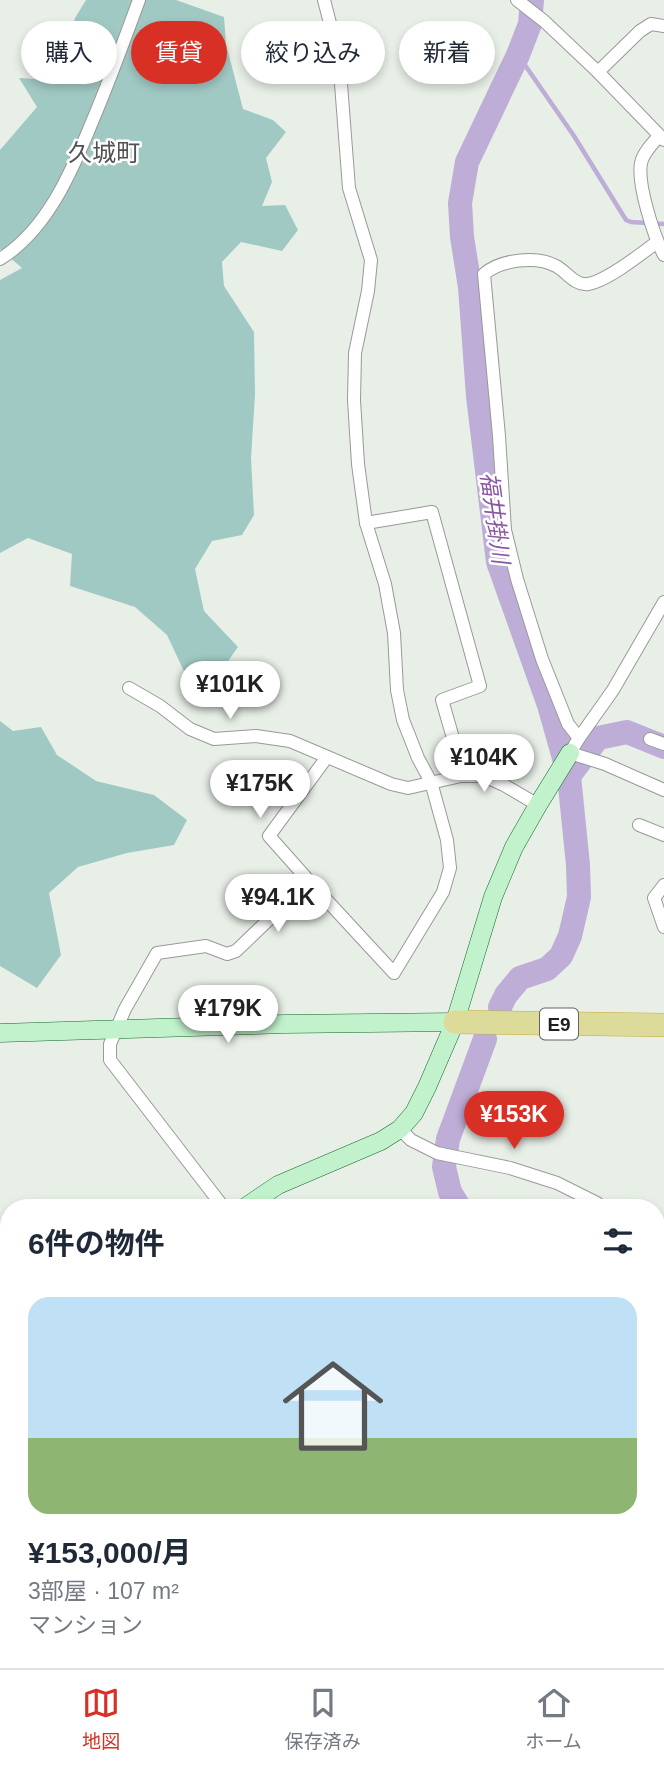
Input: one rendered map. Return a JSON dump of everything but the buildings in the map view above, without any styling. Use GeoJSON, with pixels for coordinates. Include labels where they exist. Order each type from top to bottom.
{"type":"FeatureCollection","features":[{"type":"Feature","properties":{"kind":"highway","name":"E9"},"geometry":{"type":"LineString","coordinates":[[455,1022],[664,1025]]}},
{"type":"Feature","properties":{"kind":"street"},"geometry":{"type":"LineString","coordinates":[[0,259],[13,251],[37,227],[71,173],[139,0]]}},
{"type":"Feature","properties":{"kind":"street"},"geometry":{"type":"LineString","coordinates":[[324,0],[340,58],[349,188],[371,260],[368,291],[355,353],[354,400],[358,464],[366,523],[385,584],[394,633],[397,690],[403,720],[431,782],[447,840],[450,868],[443,892],[394,973],[269,836],[327,757]]}},
{"type":"Feature","properties":{"kind":"street"},"geometry":{"type":"LineString","coordinates":[[517,0],[544,20],[662,138],[648,149],[641,163],[641,179],[652,230],[664,255]]}},
{"type":"Feature","properties":{"kind":"street"},"geometry":{"type":"LineString","coordinates":[[598,72],[640,31],[651,24],[664,26]]}},
{"type":"Feature","properties":{"kind":"street"},"geometry":{"type":"LineString","coordinates":[[657,242],[600,280],[585,285],[575,281],[555,265],[539,260],[510,262],[491,268],[484,274],[506,530],[517,579],[542,659],[575,746],[605,765],[664,790]]}},
{"type":"Feature","properties":{"kind":"street"},"geometry":{"type":"LineString","coordinates":[[366,523],[432,512],[480,686],[442,700],[453,738],[481,768],[484,776]]}},
{"type":"Feature","properties":{"kind":"street"},"geometry":{"type":"LineString","coordinates":[[257,1199],[278,1185],[381,1142],[400,1129],[414,1113],[455,1022],[493,897],[514,848],[538,805],[613,690],[664,601]]}},
{"type":"Feature","properties":{"kind":"street"},"geometry":{"type":"LineString","coordinates":[[129,688],[160,706],[190,729],[214,739],[256,736],[290,741],[391,784],[408,788],[461,776],[484,776],[538,805]]}},
{"type":"Feature","properties":{"kind":"street"},"geometry":{"type":"LineString","coordinates":[[650,739],[664,744]]}},
{"type":"Feature","properties":{"kind":"street"},"geometry":{"type":"LineString","coordinates":[[639,825],[664,835]]}},
{"type":"Feature","properties":{"kind":"street"},"geometry":{"type":"LineString","coordinates":[[217,1199],[110,1060],[110,1044],[125,1009],[157,953],[206,946],[228,954],[236,951],[309,881]]}},
{"type":"Feature","properties":{"kind":"street"},"geometry":{"type":"LineString","coordinates":[[664,885],[654,898],[664,927]]}},
{"type":"Feature","properties":{"kind":"street"},"geometry":{"type":"LineString","coordinates":[[0,1033],[285,1024],[455,1022]]}},
{"type":"Feature","properties":{"kind":"street"},"geometry":{"type":"LineString","coordinates":[[400,1129],[411,1140],[437,1153],[510,1168],[557,1183],[589,1199]]}},
{"type":"Feature","properties":{"kind":"shaded area"},"geometry":{"type":"Polygon","coordinates":[[[86,0],[176,0],[224,17],[224,21],[131,21],[131,84],[227,84],[227,48],[243,109],[273,120],[286,132],[266,158],[272,182],[262,206],[285,205],[298,230],[282,251],[241,242],[222,262],[224,286],[254,332],[255,395],[251,458],[254,515],[242,535],[212,541],[195,569],[204,611],[238,647],[214,681],[190,684],[167,635],[135,607],[70,586],[72,554],[28,538],[0,553],[0,280],[22,268],[0,249],[0,150],[37,107],[23,84],[117,84],[117,21],[74,21],[86,0]]]}},
{"type":"Feature","properties":{"kind":"shaded area"},"geometry":{"type":"Polygon","coordinates":[[[0,721],[13,731],[41,727],[57,755],[96,781],[154,795],[187,820],[174,845],[127,853],[78,867],[49,893],[61,955],[37,988],[0,966],[0,721]]]}},
{"type":"Feature","properties":{"kind":"waterway","name":"福井掛川"},"geometry":{"type":"LineString","coordinates":[[500,1007],[520,978],[547,969],[561,956],[570,936],[579,897],[569,776],[549,705],[498,562],[478,396],[470,287],[460,203],[467,162],[518,55],[530,24],[532,0]]}},
{"type":"Feature","properties":{"kind":"waterway"},"geometry":{"type":"LineString","coordinates":[[518,55],[574,136],[626,220],[664,224]]}},
{"type":"Feature","properties":{"kind":"waterway"},"geometry":{"type":"LineString","coordinates":[[569,776],[598,738],[627,732],[664,747]]}},
{"type":"Feature","properties":{"kind":"waterway","name":"福井掛川"},"geometry":{"type":"LineString","coordinates":[[454,1199],[444,1167],[448,1139],[485,1039]]}},
{"type":"Feature","properties":{"kind":"district","name":"久城町"},"geometry":{"type":"Point","coordinates":[104,153]}}]}
